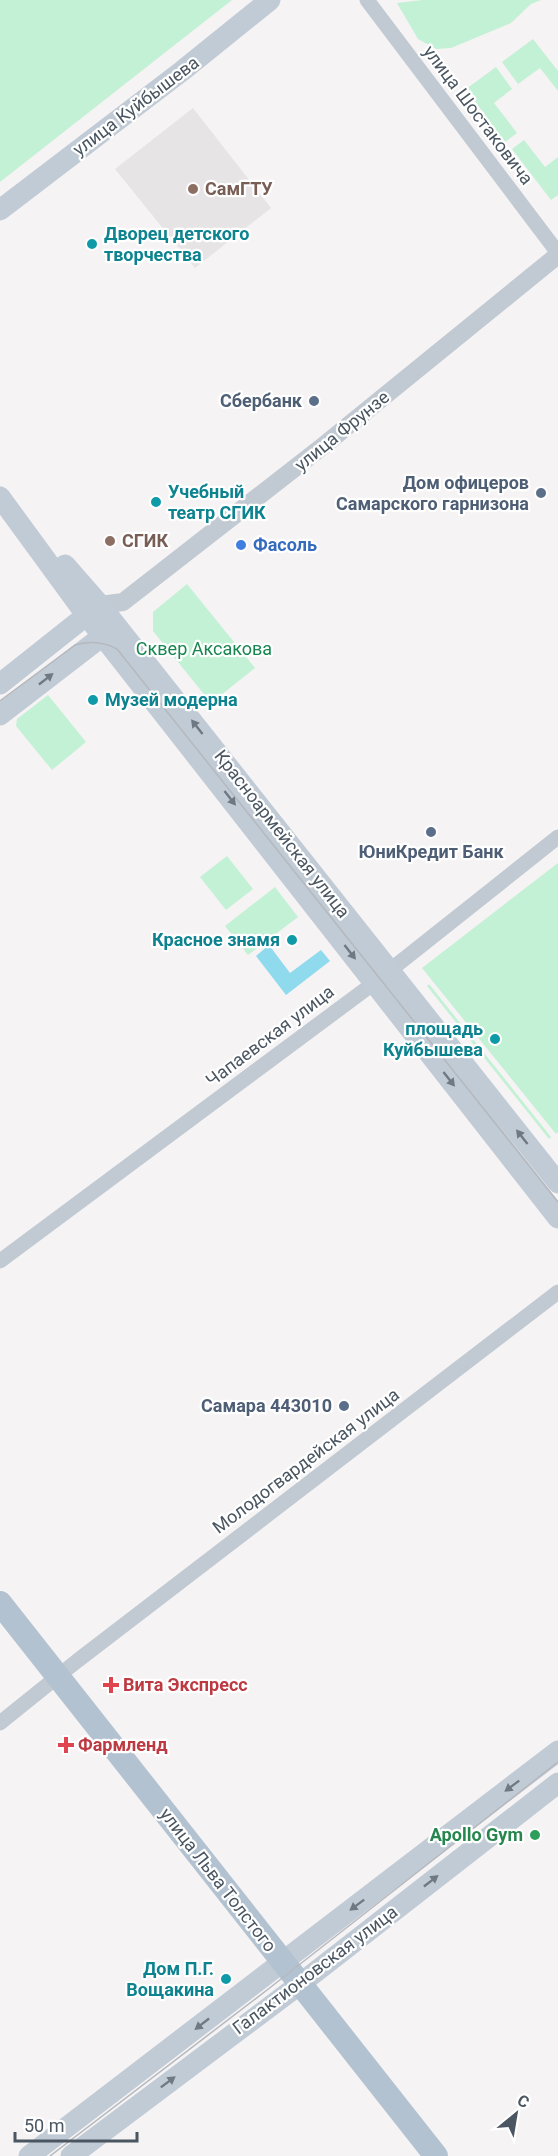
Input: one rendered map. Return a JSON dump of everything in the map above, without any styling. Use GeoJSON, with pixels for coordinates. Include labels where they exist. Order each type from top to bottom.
{"type":"FeatureCollection","features":[{"type":"Feature","properties":{"kind":"main road","name":"улица Куйбышева"},"geometry":{"type":"LineString","coordinates":[[0,210],[182,71],[270,0]]}},
{"type":"Feature","properties":{"kind":"main road"},"geometry":{"type":"LineString","coordinates":[[0,490],[94,610]]}},
{"type":"Feature","properties":{"kind":"main road"},"geometry":{"type":"LineString","coordinates":[[0,497],[94,610]]}},
{"type":"Feature","properties":{"kind":"main road"},"geometry":{"type":"LineString","coordinates":[[0,684],[94,610]]}},
{"type":"Feature","properties":{"kind":"main road","name":"Красноармейская улица"},"geometry":{"type":"LineString","coordinates":[[94,610],[382,977],[558,1218]]}},
{"type":"Feature","properties":{"kind":"main road"},"geometry":{"type":"LineString","coordinates":[[0,715],[110,631]]}},
{"type":"Feature","properties":{"kind":"main road","name":"Красноармейская улица"},"geometry":{"type":"LineString","coordinates":[[382,977],[558,1183]]}},
{"type":"Feature","properties":{"kind":"main road","name":"улица Льва Толстого"},"geometry":{"type":"LineString","coordinates":[[0,1603],[50,1684],[283,1962],[436,2156]]}},
{"type":"Feature","properties":{"kind":"main road","name":"Галактионовская улица"},"geometry":{"type":"LineString","coordinates":[[29,2156],[558,1750]]}},
{"type":"Feature","properties":{"kind":"main road","name":"Галактионовская улица"},"geometry":{"type":"LineString","coordinates":[[71,2156],[300,1984],[558,1783]]}},
{"type":"Feature","properties":{"kind":"street","name":"улица Шостаковича"},"geometry":{"type":"LineString","coordinates":[[368,0],[558,254]]}},
{"type":"Feature","properties":{"kind":"street","name":"улица Фрунзе"},"geometry":{"type":"LineString","coordinates":[[123,602],[323,446],[558,254]]}},
{"type":"Feature","properties":{"kind":"street"},"geometry":{"type":"LineString","coordinates":[[94,610],[123,602]]}},
{"type":"Feature","properties":{"kind":"street"},"geometry":{"type":"LineString","coordinates":[[110,631],[123,602]]}},
{"type":"Feature","properties":{"kind":"street","name":"Чапаевская улица"},"geometry":{"type":"LineString","coordinates":[[0,1261],[382,977],[558,837]]}},
{"type":"Feature","properties":{"kind":"street","name":"Молодогвардейская улица"},"geometry":{"type":"LineString","coordinates":[[50,1684],[558,1292]]}},
{"type":"Feature","properties":{"kind":"street"},"geometry":{"type":"LineString","coordinates":[[0,1722],[50,1684]]}},
{"type":"Feature","properties":{"kind":"shaded area","name":"СамГТУ"},"geometry":{"type":"Polygon","coordinates":[[[193,108],[271,208],[195,268],[115,169],[193,108]]]}},
{"type":"Feature","properties":{"kind":"green space"},"geometry":{"type":"Polygon","coordinates":[[[0,0],[232,0],[0,182],[0,0]]]}},
{"type":"Feature","properties":{"kind":"green space"},"geometry":{"type":"Polygon","coordinates":[[[422,0],[541,0],[531,4],[511,23],[451,48],[436,49],[418,39],[397,3],[422,0]]]}},
{"type":"Feature","properties":{"kind":"green space"},"geometry":{"type":"Polygon","coordinates":[[[533,39],[558,71],[558,91],[540,68],[518,84],[502,62],[533,39]]]}},
{"type":"Feature","properties":{"kind":"green space"},"geometry":{"type":"Polygon","coordinates":[[[496,67],[512,89],[494,103],[517,133],[505,142],[466,89],[496,67]]]}},
{"type":"Feature","properties":{"kind":"green space"},"geometry":{"type":"Polygon","coordinates":[[[524,140],[545,167],[558,157],[558,195],[551,200],[512,149],[524,140]]]}},
{"type":"Feature","properties":{"kind":"green space","name":"Сквер Аксакова"},"geometry":{"type":"Polygon","coordinates":[[[187,584],[255,668],[211,703],[153,631],[153,612],[187,584]]]}},
{"type":"Feature","properties":{"kind":"green space"},"geometry":{"type":"Polygon","coordinates":[[[48,695],[86,742],[52,770],[16,726],[17,719],[48,695]]]}},
{"type":"Feature","properties":{"kind":"green space"},"geometry":{"type":"Polygon","coordinates":[[[227,856],[253,889],[226,910],[200,877],[227,856]]]}},
{"type":"Feature","properties":{"kind":"green space"},"geometry":{"type":"Polygon","coordinates":[[[558,863],[558,1132],[556,1134],[422,968],[558,863]]]}},
{"type":"Feature","properties":{"kind":"green space"},"geometry":{"type":"Polygon","coordinates":[[[275,887],[298,917],[248,955],[225,926],[275,887]]]}},
{"type":"Feature","properties":{"kind":"green space"},"geometry":{"type":"Polygon","coordinates":[[[429,984],[551,1137],[549,1139],[427,986],[429,984]]]}},
{"type":"Feature","properties":{"kind":"water"},"geometry":{"type":"Polygon","coordinates":[[[269,945],[290,973],[321,950],[330,961],[286,995],[256,956],[269,945]]]}},
{"type":"Feature","properties":{"kind":"tram line"},"geometry":{"type":"LineString","coordinates":[[0,701],[75,645],[96,643],[117,649],[558,1202]]}},
{"type":"Feature","properties":{"kind":"tram line"},"geometry":{"type":"LineString","coordinates":[[50,2156],[267,1990],[558,1762]]}},
{"type":"Feature","properties":{"kind":"place","name":"СамГТУ"},"geometry":{"type":"Point","coordinates":[193,189]}},
{"type":"Feature","properties":{"kind":"place","name":"Дворец детского творчества"},"geometry":{"type":"Point","coordinates":[92,244]}},
{"type":"Feature","properties":{"kind":"place","name":"Сбербанк"},"geometry":{"type":"Point","coordinates":[314,401]}},
{"type":"Feature","properties":{"kind":"place","name":"Дом офицеров Самарского гарнизона"},"geometry":{"type":"Point","coordinates":[541,493]}},
{"type":"Feature","properties":{"kind":"place","name":"Учебный театр СГИК"},"geometry":{"type":"Point","coordinates":[156,502]}},
{"type":"Feature","properties":{"kind":"place","name":"СГИК"},"geometry":{"type":"Point","coordinates":[110,541]}},
{"type":"Feature","properties":{"kind":"place","name":"Фасоль"},"geometry":{"type":"Point","coordinates":[241,545]}},
{"type":"Feature","properties":{"kind":"place","name":"Музей модерна"},"geometry":{"type":"Point","coordinates":[93,700]}},
{"type":"Feature","properties":{"kind":"place","name":"ЮниКредит Банк"},"geometry":{"type":"Point","coordinates":[431,832]}},
{"type":"Feature","properties":{"kind":"place","name":"Красное знамя"},"geometry":{"type":"Point","coordinates":[292,940]}},
{"type":"Feature","properties":{"kind":"place","name":"площадь Куйбышева"},"geometry":{"type":"Point","coordinates":[495,1039]}},
{"type":"Feature","properties":{"kind":"place","name":"Самара 443010"},"geometry":{"type":"Point","coordinates":[344,1406]}},
{"type":"Feature","properties":{"kind":"place","name":"Вита Экспресс"},"geometry":{"type":"Point","coordinates":[111,1685]}},
{"type":"Feature","properties":{"kind":"place","name":"Фармленд"},"geometry":{"type":"Point","coordinates":[66,1745]}},
{"type":"Feature","properties":{"kind":"place","name":"Apollo Gym"},"geometry":{"type":"Point","coordinates":[535,1835]}},
{"type":"Feature","properties":{"kind":"place","name":"Дом П.Г. Вощакина"},"geometry":{"type":"Point","coordinates":[226,1979]}}]}
